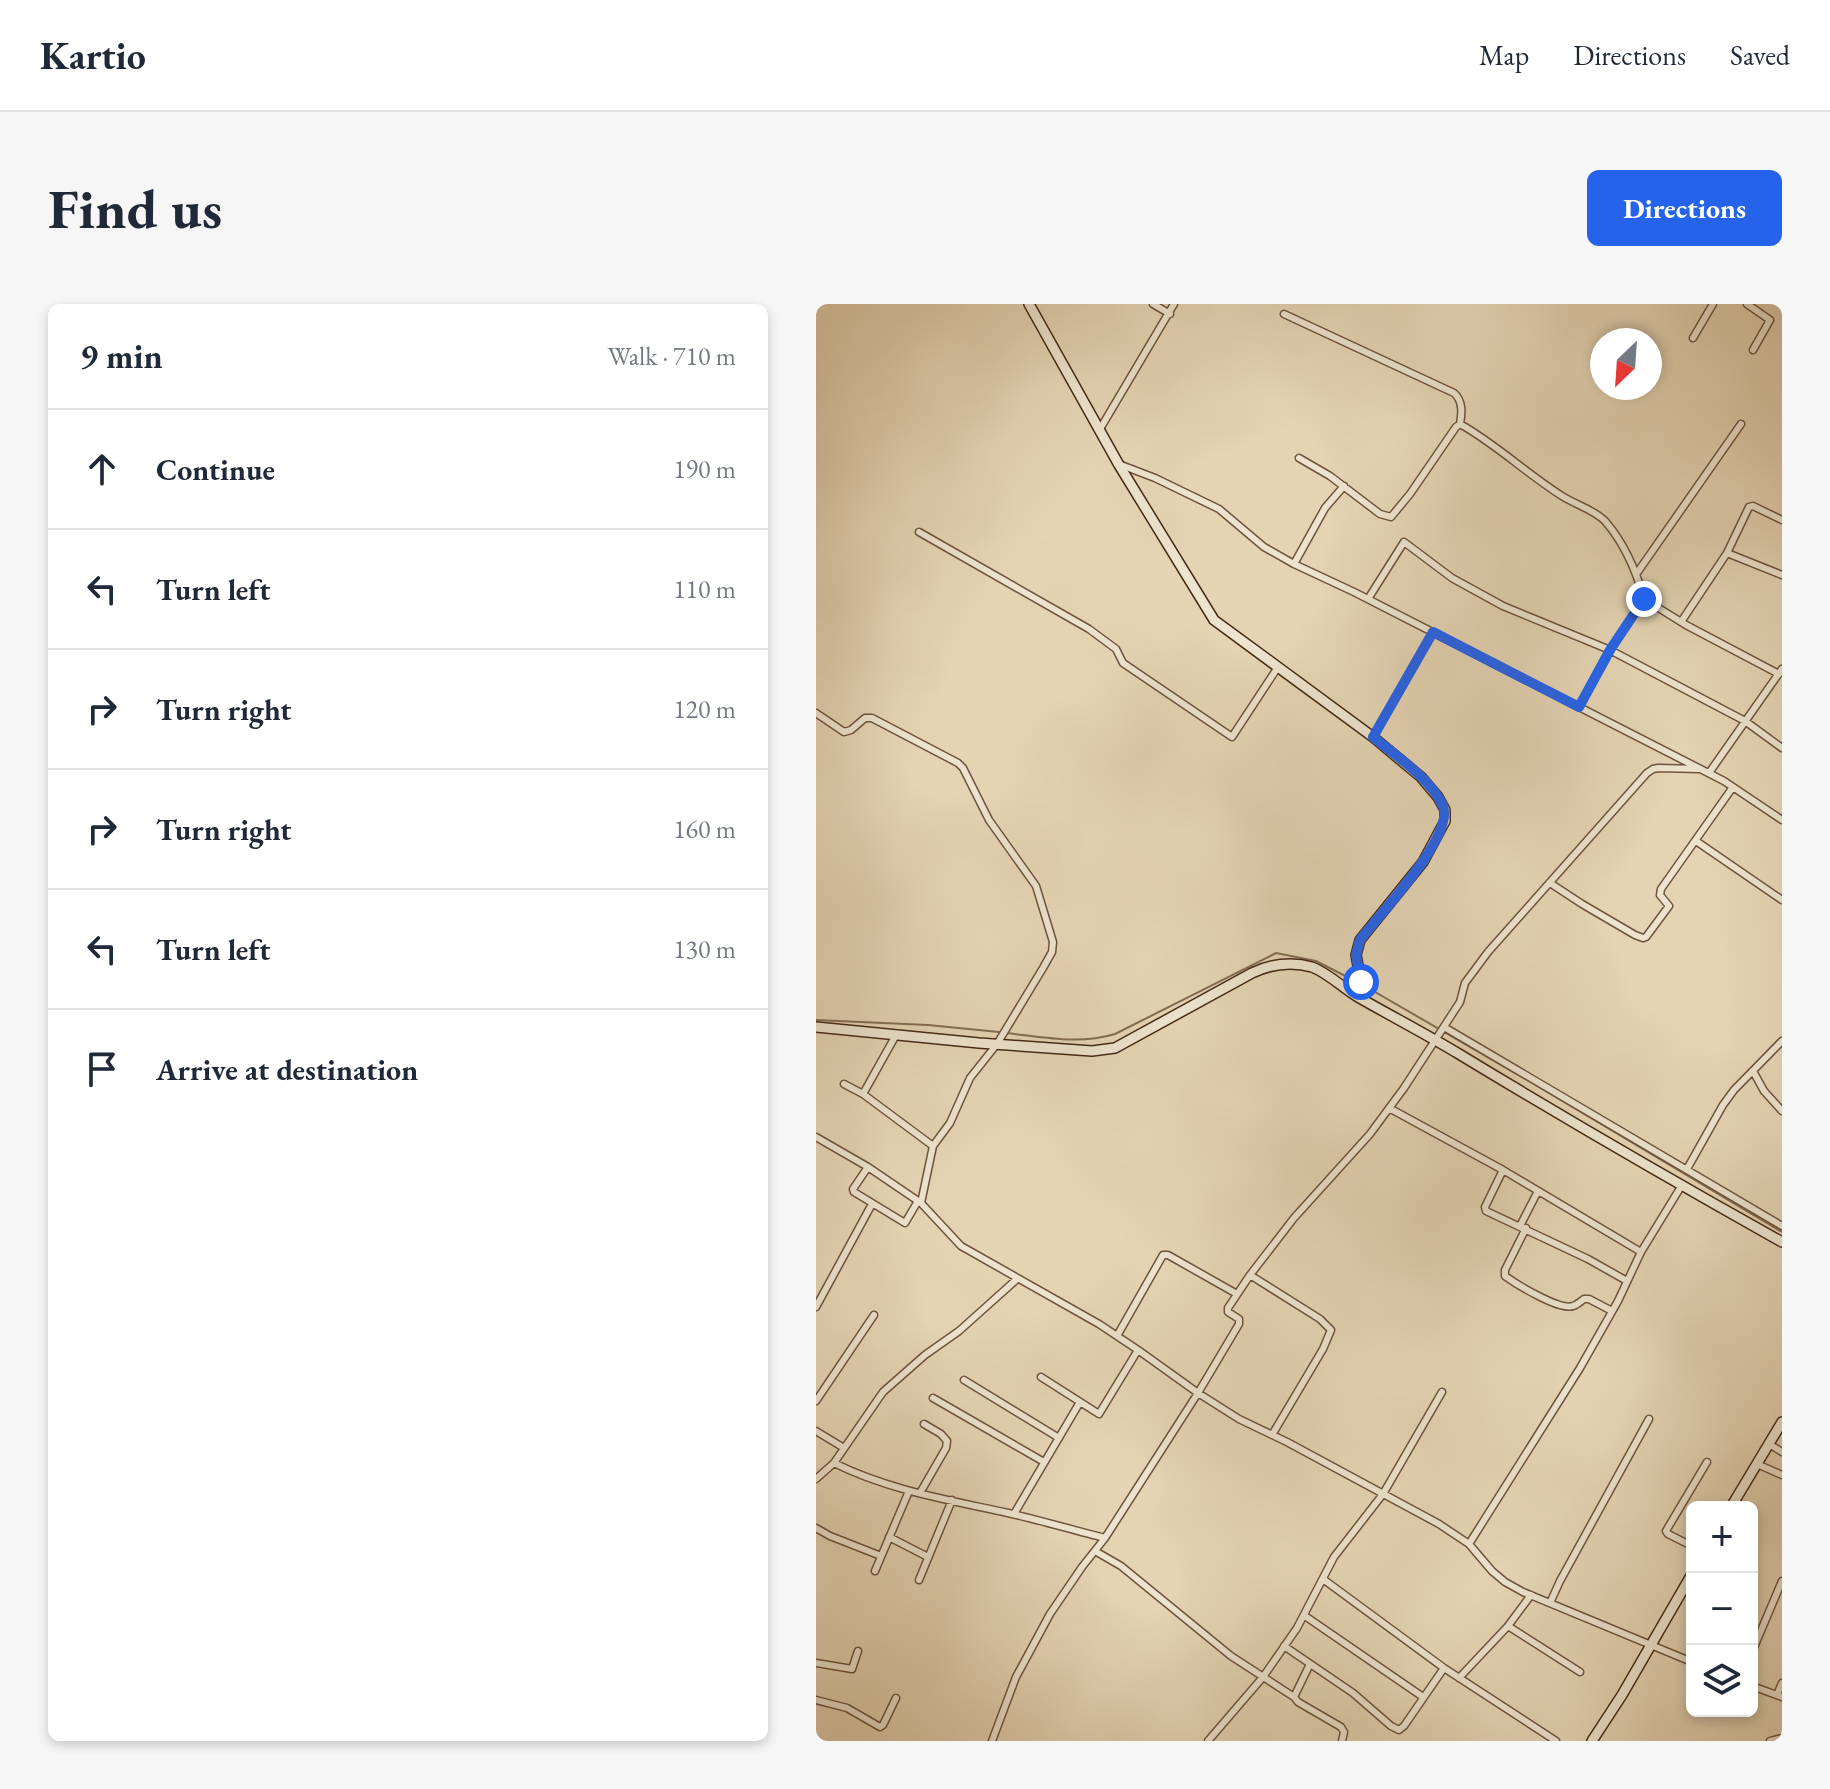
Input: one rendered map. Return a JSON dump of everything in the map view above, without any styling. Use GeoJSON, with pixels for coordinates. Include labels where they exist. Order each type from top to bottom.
{"type":"FeatureCollection","features":[{"type":"Feature","properties":{"kind":"street"},"geometry":{"type":"LineString","coordinates":[[1029,304],[1119,465],[1214,620],[1373,737],[1421,777],[1445,810],[1445,821],[1423,862],[1360,940],[1356,955],[1359,989]]}},
{"type":"Feature","properties":{"kind":"street"},"geometry":{"type":"LineString","coordinates":[[1153,304],[1170,314]]}},
{"type":"Feature","properties":{"kind":"street"},"geometry":{"type":"LineString","coordinates":[[1100,429],[1174,304]]}},
{"type":"Feature","properties":{"kind":"street"},"geometry":{"type":"LineString","coordinates":[[1693,338],[1713,304]]}},
{"type":"Feature","properties":{"kind":"street"},"geometry":{"type":"LineString","coordinates":[[1747,304],[1770,321],[1753,350]]}},
{"type":"Feature","properties":{"kind":"street"},"geometry":{"type":"LineString","coordinates":[[1284,314],[1454,393],[1460,399],[1462,412],[1460,424],[1391,517],[1380,514],[1344,486],[1299,458]]}},
{"type":"Feature","properties":{"kind":"street"},"geometry":{"type":"LineString","coordinates":[[1460,424],[1564,498],[1602,518],[1620,540],[1637,573],[1644,599],[1681,622],[1780,671],[1709,773]]}},
{"type":"Feature","properties":{"kind":"street"},"geometry":{"type":"LineString","coordinates":[[1637,573],[1741,424]]}},
{"type":"Feature","properties":{"kind":"street"},"geometry":{"type":"LineString","coordinates":[[1119,465],[1155,478],[1219,509],[1254,540],[1294,564],[1709,773],[1782,820]]}},
{"type":"Feature","properties":{"kind":"street"},"geometry":{"type":"LineString","coordinates":[[1294,564],[1325,508],[1344,486]]}},
{"type":"Feature","properties":{"kind":"street"},"geometry":{"type":"LineString","coordinates":[[1681,622],[1727,553],[1749,507],[1782,520]]}},
{"type":"Feature","properties":{"kind":"street"},"geometry":{"type":"LineString","coordinates":[[919,532],[1089,629],[1116,649],[1123,663],[1232,737],[1278,667]]}},
{"type":"Feature","properties":{"kind":"street"},"geometry":{"type":"LineString","coordinates":[[1368,599],[1404,542],[1452,578],[1503,606],[1610,650],[1745,721],[1782,748]]}},
{"type":"Feature","properties":{"kind":"street"},"geometry":{"type":"LineString","coordinates":[[1727,553],[1781,574]]}},
{"type":"Feature","properties":{"kind":"street"},"geometry":{"type":"LineString","coordinates":[[1579,707],[1610,650],[1644,599]]}},
{"type":"Feature","properties":{"kind":"street"},"geometry":{"type":"LineString","coordinates":[[1373,737],[1433,632]]}},
{"type":"Feature","properties":{"kind":"street"},"geometry":{"type":"LineString","coordinates":[[816,713],[844,732],[865,718],[872,718],[958,763],[989,820],[1036,886],[1052,938],[1053,949],[1043,968],[1001,1037],[970,1078],[950,1123],[933,1146],[920,1202],[905,1223],[853,1190],[868,1167]]}},
{"type":"Feature","properties":{"kind":"street"},"geometry":{"type":"LineString","coordinates":[[992,1741],[1016,1677],[1050,1614],[1105,1538],[1239,1324],[1238,1318],[1227,1310],[1250,1275],[1294,1218],[1370,1134],[1437,1039],[1460,1002],[1465,983],[1488,952],[1650,770],[1700,769]]}},
{"type":"Feature","properties":{"kind":"street"},"geometry":{"type":"LineString","coordinates":[[1550,883],[1643,938],[1669,906],[1660,895],[1661,889],[1733,787]]}},
{"type":"Feature","properties":{"kind":"street"},"geometry":{"type":"LineString","coordinates":[[1696,841],[1782,900]]}},
{"type":"Feature","properties":{"kind":"street"},"geometry":{"type":"LineString","coordinates":[[816,1027],[896,1035],[1001,1037],[1092,1051],[1115,1048],[1266,967],[1284,964],[1315,968],[1359,989],[1556,1113],[1782,1242]]}},
{"type":"Feature","properties":{"kind":"street"},"geometry":{"type":"LineString","coordinates":[[1444,1028],[1782,1226]]}},
{"type":"Feature","properties":{"kind":"street"},"geometry":{"type":"LineString","coordinates":[[863,1094],[896,1035]]}},
{"type":"Feature","properties":{"kind":"street"},"geometry":{"type":"LineString","coordinates":[[1687,1169],[1734,1090],[1782,1041]]}},
{"type":"Feature","properties":{"kind":"street"},"geometry":{"type":"LineString","coordinates":[[1753,1071],[1764,1091],[1782,1111]]}},
{"type":"Feature","properties":{"kind":"street"},"geometry":{"type":"LineString","coordinates":[[844,1084],[863,1094],[933,1146]]}},
{"type":"Feature","properties":{"kind":"street"},"geometry":{"type":"LineString","coordinates":[[1389,1108],[1503,1170],[1641,1252]]}},
{"type":"Feature","properties":{"kind":"street"},"geometry":{"type":"LineString","coordinates":[[816,1137],[920,1202],[961,1246],[1117,1336],[1239,1419],[1439,1524],[1469,1544],[1505,1582],[1686,1660]]}},
{"type":"Feature","properties":{"kind":"street"},"geometry":{"type":"LineString","coordinates":[[1503,1170],[1485,1209],[1627,1281]]}},
{"type":"Feature","properties":{"kind":"street"},"geometry":{"type":"LineString","coordinates":[[1469,1544],[1580,1368],[1641,1252],[1682,1185]]}},
{"type":"Feature","properties":{"kind":"street"},"geometry":{"type":"LineString","coordinates":[[1538,1191],[1505,1276],[1564,1306],[1574,1306],[1584,1299],[1612,1311]]}},
{"type":"Feature","properties":{"kind":"street"},"geometry":{"type":"LineString","coordinates":[[816,1307],[872,1204]]}},
{"type":"Feature","properties":{"kind":"street"},"geometry":{"type":"LineString","coordinates":[[1117,1336],[1165,1254],[1237,1294]]}},
{"type":"Feature","properties":{"kind":"street"},"geometry":{"type":"LineString","coordinates":[[1250,1275],[1320,1319],[1331,1330],[1272,1435]]}},
{"type":"Feature","properties":{"kind":"street"},"geometry":{"type":"LineString","coordinates":[[816,1479],[834,1463],[883,1392],[1017,1279]]}},
{"type":"Feature","properties":{"kind":"street"},"geometry":{"type":"LineString","coordinates":[[816,1401],[874,1315]]}},
{"type":"Feature","properties":{"kind":"street"},"geometry":{"type":"LineString","coordinates":[[1041,1377],[1099,1414],[1138,1350]]}},
{"type":"Feature","properties":{"kind":"street"},"geometry":{"type":"LineString","coordinates":[[964,1380],[1059,1438]]}},
{"type":"Feature","properties":{"kind":"street"},"geometry":{"type":"LineString","coordinates":[[1208,1741],[1263,1677],[1305,1616],[1341,1546],[1383,1494],[1442,1392]]}},
{"type":"Feature","properties":{"kind":"street"},"geometry":{"type":"LineString","coordinates":[[933,1398],[1044,1462]]}},
{"type":"Feature","properties":{"kind":"street"},"geometry":{"type":"LineString","coordinates":[[1014,1514],[1080,1402]]}},
{"type":"Feature","properties":{"kind":"street"},"geometry":{"type":"LineString","coordinates":[[1550,1603],[1649,1419]]}},
{"type":"Feature","properties":{"kind":"street"},"geometry":{"type":"LineString","coordinates":[[1735,1501],[1782,1422]]}},
{"type":"Feature","properties":{"kind":"street"},"geometry":{"type":"LineString","coordinates":[[920,1493],[947,1441],[924,1424]]}},
{"type":"Feature","properties":{"kind":"street"},"geometry":{"type":"LineString","coordinates":[[816,1431],[844,1448]]}},
{"type":"Feature","properties":{"kind":"street"},"geometry":{"type":"LineString","coordinates":[[1769,1444],[1782,1452]]}},
{"type":"Feature","properties":{"kind":"street"},"geometry":{"type":"LineString","coordinates":[[1686,1543],[1668,1534],[1666,1529],[1707,1462]]}},
{"type":"Feature","properties":{"kind":"street"},"geometry":{"type":"LineString","coordinates":[[834,1463],[857,1475],[909,1491],[1105,1538]]}},
{"type":"Feature","properties":{"kind":"street"},"geometry":{"type":"LineString","coordinates":[[1757,1464],[1782,1475]]}},
{"type":"Feature","properties":{"kind":"street"},"geometry":{"type":"LineString","coordinates":[[875,1571],[909,1491]]}},
{"type":"Feature","properties":{"kind":"street"},"geometry":{"type":"LineString","coordinates":[[919,1580],[952,1500]]}},
{"type":"Feature","properties":{"kind":"street"},"geometry":{"type":"LineString","coordinates":[[816,1528],[881,1556]]}},
{"type":"Feature","properties":{"kind":"street"},"geometry":{"type":"LineString","coordinates":[[889,1537],[928,1557]]}},
{"type":"Feature","properties":{"kind":"street"},"geometry":{"type":"LineString","coordinates":[[1095,1551],[1121,1566],[1207,1638],[1298,1702],[1341,1727],[1344,1732],[1342,1741]]}},
{"type":"Feature","properties":{"kind":"street"},"geometry":{"type":"LineString","coordinates":[[1323,1579],[1444,1668],[1556,1741]]}},
{"type":"Feature","properties":{"kind":"street"},"geometry":{"type":"LineString","coordinates":[[1755,1645],[1782,1581]]}},
{"type":"Feature","properties":{"kind":"street"},"geometry":{"type":"LineString","coordinates":[[1592,1741],[1686,1584]]}},
{"type":"Feature","properties":{"kind":"street"},"geometry":{"type":"LineString","coordinates":[[1459,1678],[1508,1626],[1531,1595]]}},
{"type":"Feature","properties":{"kind":"street"},"geometry":{"type":"LineString","coordinates":[[1305,1616],[1423,1697]]}},
{"type":"Feature","properties":{"kind":"street"},"geometry":{"type":"LineString","coordinates":[[1508,1626],[1580,1672]]}},
{"type":"Feature","properties":{"kind":"street"},"geometry":{"type":"LineString","coordinates":[[1284,1646],[1353,1693],[1396,1729],[1402,1729],[1444,1668]]}},
{"type":"Feature","properties":{"kind":"street"},"geometry":{"type":"LineString","coordinates":[[816,1663],[852,1669],[858,1651]]}},
{"type":"Feature","properties":{"kind":"street"},"geometry":{"type":"LineString","coordinates":[[1294,1697],[1310,1664]]}},
{"type":"Feature","properties":{"kind":"street"},"geometry":{"type":"LineString","coordinates":[[1758,1688],[1779,1696],[1782,1683]]}},
{"type":"Feature","properties":{"kind":"street"},"geometry":{"type":"LineString","coordinates":[[816,1700],[847,1708],[880,1727],[896,1698]]}},
{"type":"Feature","properties":{"kind":"street"},"geometry":{"type":"LineString","coordinates":[[1770,1741],[1782,1738]]}},
{"type":"Feature","properties":{"kind":"waterway"},"geometry":{"type":"LineString","coordinates":[[1006,1033],[1074,1040],[1115,1034],[1276,953],[1316,961],[1357,982]]}},
{"type":"Feature","properties":{"kind":"waterway"},"geometry":{"type":"LineString","coordinates":[[1363,985],[1782,1232]]}},
{"type":"Feature","properties":{"kind":"waterway"},"geometry":{"type":"LineString","coordinates":[[816,1020],[999,1032]]}},
{"type":"Feature","properties":{"kind":"route"},"geometry":{"type":"LineString","coordinates":[[1361,982],[1356,955],[1360,940],[1423,862],[1445,821],[1445,810],[1438,797],[1421,777],[1373,737],[1433,632],[1579,707],[1610,650],[1644,599]]}}]}
